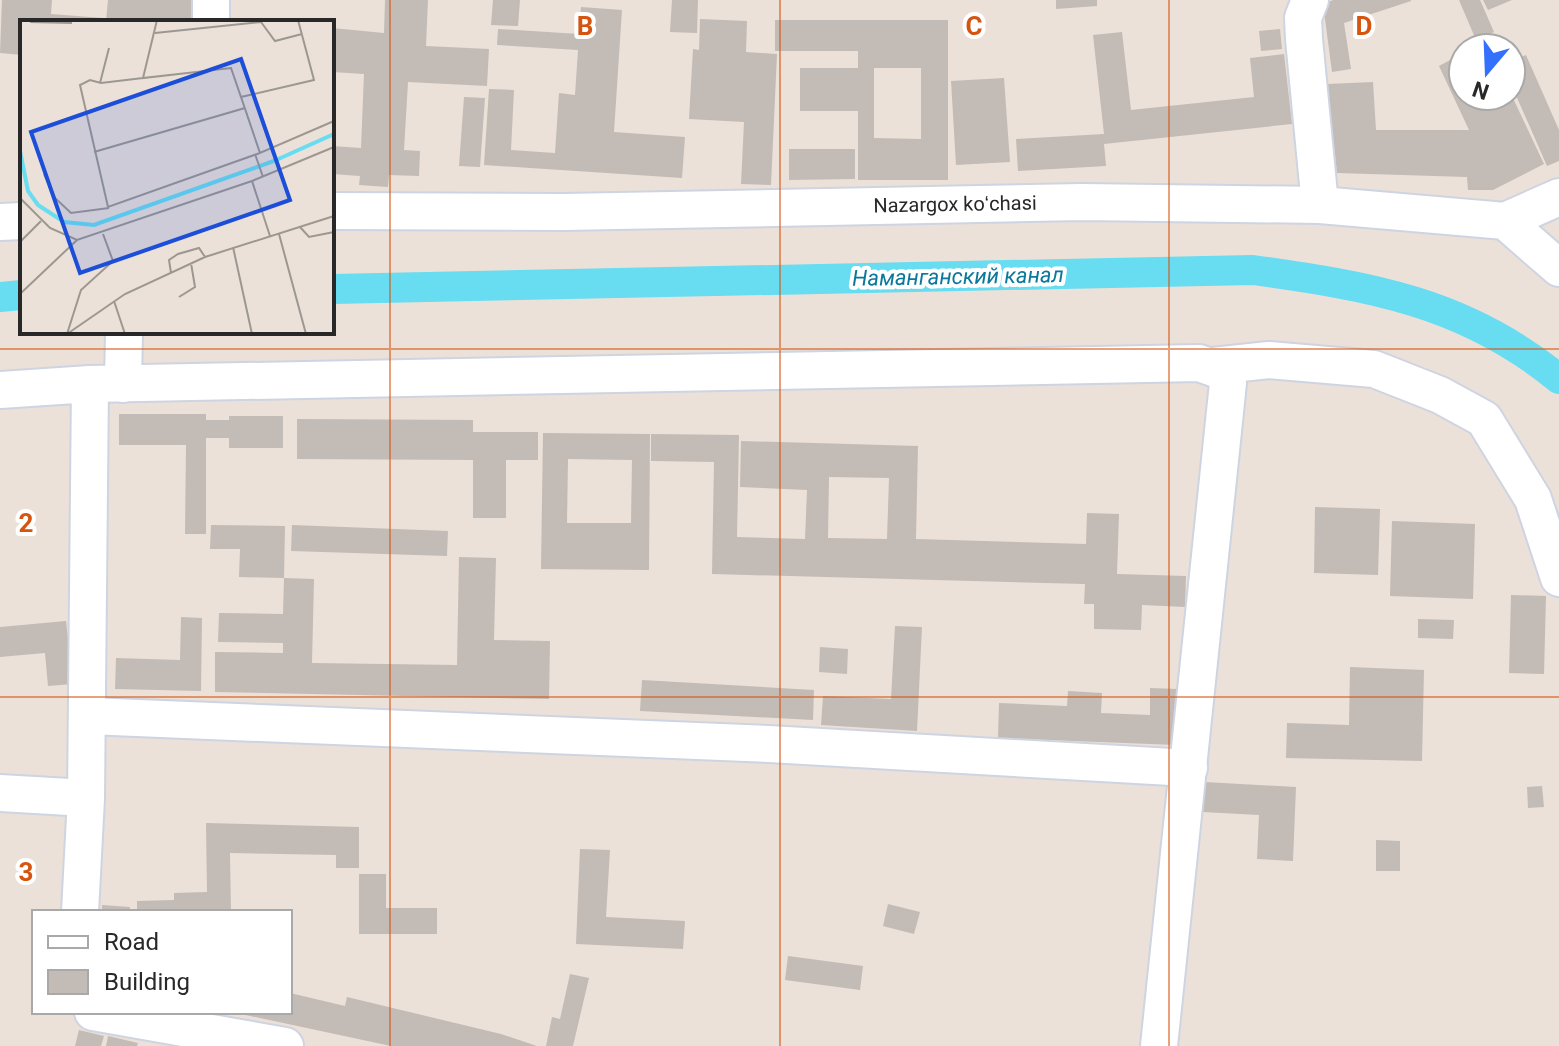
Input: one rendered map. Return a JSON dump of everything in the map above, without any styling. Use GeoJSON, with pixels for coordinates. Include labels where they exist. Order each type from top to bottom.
{"type":"FeatureCollection","features":[{"type":"Feature","properties":{"kind":"street"},"geometry":{"type":"LineString","coordinates":[[1310,0],[1303,18],[1304,39],[1320,205]]}},
{"type":"Feature","properties":{"kind":"street"},"geometry":{"type":"LineString","coordinates":[[1559,197],[1505,221],[1559,268]]}},
{"type":"Feature","properties":{"kind":"street","name":"Nazargox koʻchasi"},"geometry":{"type":"LineString","coordinates":[[334,211],[580,212],[1082,202],[1320,205],[1505,221]]}},
{"type":"Feature","properties":{"kind":"street"},"geometry":{"type":"LineString","coordinates":[[0,222],[20,221]]}},
{"type":"Feature","properties":{"kind":"street"},"geometry":{"type":"LineString","coordinates":[[80,910],[107,384],[123,334]]}},
{"type":"Feature","properties":{"kind":"street"},"geometry":{"type":"LineString","coordinates":[[1213,366],[1269,360],[1374,369],[1440,395],[1484,419],[1533,499],[1559,578]]}},
{"type":"Feature","properties":{"kind":"street"},"geometry":{"type":"LineString","coordinates":[[0,390],[107,384],[1199,363],[1222,371],[1228,383],[1159,1046]]}},
{"type":"Feature","properties":{"kind":"street"},"geometry":{"type":"LineString","coordinates":[[89,716],[769,744],[1189,768]]}},
{"type":"Feature","properties":{"kind":"street"},"geometry":{"type":"LineString","coordinates":[[0,793],[86,798]]}},
{"type":"Feature","properties":{"kind":"street"},"geometry":{"type":"LineString","coordinates":[[104,1014],[285,1046]]}},
{"type":"Feature","properties":{"kind":"building"},"geometry":{"type":"Polygon","coordinates":[[[2,0],[52,0],[51,14],[103,18],[20,20],[20,55],[0,53],[2,0]]]}},
{"type":"Feature","properties":{"kind":"building"},"geometry":{"type":"Polygon","coordinates":[[[108,0],[204,0],[202,20],[106,20],[108,0]]]}},
{"type":"Feature","properties":{"kind":"building"},"geometry":{"type":"Polygon","coordinates":[[[385,0],[428,0],[426,46],[489,49],[487,86],[408,82],[404,150],[420,151],[419,176],[389,175],[388,187],[359,185],[360,176],[334,174],[334,146],[361,148],[364,74],[334,72],[334,28],[384,33],[385,0]]]}},
{"type":"Feature","properties":{"kind":"building"},"geometry":{"type":"Polygon","coordinates":[[[493,0],[520,0],[518,26],[491,25],[493,0]]]}},
{"type":"Feature","properties":{"kind":"building"},"geometry":{"type":"Polygon","coordinates":[[[672,0],[698,0],[697,33],[670,32],[672,0]]]}},
{"type":"Feature","properties":{"kind":"building"},"geometry":{"type":"Polygon","coordinates":[[[1056,0],[1097,0],[1097,6],[1056,9],[1056,0]]]}},
{"type":"Feature","properties":{"kind":"building"},"geometry":{"type":"Polygon","coordinates":[[[1333,0],[1411,1],[1344,23],[1351,69],[1332,72],[1323,4],[1333,0]]]}},
{"type":"Feature","properties":{"kind":"building"},"geometry":{"type":"Polygon","coordinates":[[[1459,0],[1480,0],[1494,32],[1473,32],[1459,0]]]}},
{"type":"Feature","properties":{"kind":"building"},"geometry":{"type":"Polygon","coordinates":[[[1483,0],[1512,0],[1488,10],[1483,0]]]}},
{"type":"Feature","properties":{"kind":"building"},"geometry":{"type":"Polygon","coordinates":[[[581,7],[622,10],[614,132],[685,137],[682,178],[484,165],[489,89],[514,90],[511,150],[555,153],[559,93],[575,95],[578,50],[497,45],[498,29],[579,34],[581,7]]]}},
{"type":"Feature","properties":{"kind":"building"},"geometry":{"type":"Polygon","coordinates":[[[700,19],[747,21],[746,52],[777,54],[771,185],[741,184],[744,122],[689,119],[693,49],[699,50],[700,19]]]}},
{"type":"Feature","properties":{"kind":"building"},"geometry":{"type":"Polygon","coordinates":[[[775,20],[948,20],[948,180],[858,180],[858,111],[800,111],[800,68],[858,68],[858,51],[775,51],[775,20]],[[874,68],[874,138],[921,139],[921,68],[874,68]]]}},
{"type":"Feature","properties":{"kind":"building"},"geometry":{"type":"Polygon","coordinates":[[[1280,29],[1282,49],[1261,51],[1259,31],[1280,29]]]}},
{"type":"Feature","properties":{"kind":"building"},"geometry":{"type":"Polygon","coordinates":[[[1122,32],[1131,110],[1254,97],[1250,58],[1284,54],[1292,124],[1104,144],[1106,166],[1018,171],[1016,139],[1104,134],[1093,35],[1122,32]]]}},
{"type":"Feature","properties":{"kind":"building"},"geometry":{"type":"Polygon","coordinates":[[[1527,57],[1559,130],[1559,161],[1547,166],[1523,112],[1527,112],[1527,57]]]}},
{"type":"Feature","properties":{"kind":"building"},"geometry":{"type":"Polygon","coordinates":[[[1447,62],[1447,83],[1439,66],[1447,62]]]}},
{"type":"Feature","properties":{"kind":"building"},"geometry":{"type":"Polygon","coordinates":[[[1004,78],[1010,162],[956,165],[951,81],[1004,78]]]}},
{"type":"Feature","properties":{"kind":"building"},"geometry":{"type":"Polygon","coordinates":[[[1373,82],[1376,130],[1469,130],[1461,112],[1520,112],[1544,164],[1493,190],[1468,190],[1467,177],[1337,173],[1327,84],[1373,82]]]}},
{"type":"Feature","properties":{"kind":"building"},"geometry":{"type":"Polygon","coordinates":[[[464,97],[485,98],[480,167],[459,166],[464,97]]]}},
{"type":"Feature","properties":{"kind":"building"},"geometry":{"type":"Polygon","coordinates":[[[789,149],[855,149],[855,179],[789,180],[789,149]]]}},
{"type":"Feature","properties":{"kind":"building"},"geometry":{"type":"Polygon","coordinates":[[[119,414],[206,414],[206,420],[229,420],[229,416],[283,416],[283,448],[229,448],[229,438],[206,438],[206,534],[185,534],[186,445],[119,445],[119,414]]]}},
{"type":"Feature","properties":{"kind":"building"},"geometry":{"type":"Polygon","coordinates":[[[297,419],[473,420],[473,432],[538,432],[538,460],[506,460],[506,518],[473,518],[473,460],[297,459],[297,419]]]}},
{"type":"Feature","properties":{"kind":"building"},"geometry":{"type":"Polygon","coordinates":[[[543,433],[650,434],[649,570],[541,569],[543,433]],[[568,459],[567,523],[631,523],[632,460],[568,459]]]}},
{"type":"Feature","properties":{"kind":"building"},"geometry":{"type":"Polygon","coordinates":[[[651,434],[739,435],[737,537],[805,539],[807,490],[740,487],[741,441],[918,446],[916,539],[1086,544],[1087,513],[1119,514],[1117,574],[1186,576],[1185,607],[1142,605],[1141,630],[1094,629],[1094,604],[1084,604],[1085,584],[712,574],[714,462],[651,461],[651,434]],[[829,477],[828,538],[887,539],[889,478],[829,477]]]}},
{"type":"Feature","properties":{"kind":"building"},"geometry":{"type":"Polygon","coordinates":[[[1315,507],[1380,509],[1378,575],[1314,573],[1315,507]]]}},
{"type":"Feature","properties":{"kind":"building"},"geometry":{"type":"Polygon","coordinates":[[[1392,521],[1475,524],[1473,599],[1390,596],[1392,521]]]}},
{"type":"Feature","properties":{"kind":"building"},"geometry":{"type":"Polygon","coordinates":[[[211,525],[285,526],[284,578],[239,577],[240,549],[210,549],[211,525]]]}},
{"type":"Feature","properties":{"kind":"building"},"geometry":{"type":"Polygon","coordinates":[[[292,525],[448,531],[447,556],[291,551],[292,525]]]}},
{"type":"Feature","properties":{"kind":"building"},"geometry":{"type":"Polygon","coordinates":[[[459,557],[496,558],[494,640],[550,641],[549,699],[215,692],[215,652],[283,653],[283,643],[218,642],[219,613],[283,614],[284,578],[314,579],[312,663],[457,665],[459,557]]]}},
{"type":"Feature","properties":{"kind":"building"},"geometry":{"type":"Polygon","coordinates":[[[1511,595],[1546,596],[1544,674],[1509,673],[1511,595]]]}},
{"type":"Feature","properties":{"kind":"building"},"geometry":{"type":"Polygon","coordinates":[[[181,617],[202,618],[201,691],[115,689],[116,658],[180,660],[181,617]]]}},
{"type":"Feature","properties":{"kind":"building"},"geometry":{"type":"Polygon","coordinates":[[[1418,619],[1454,620],[1453,639],[1418,638],[1418,619]]]}},
{"type":"Feature","properties":{"kind":"building"},"geometry":{"type":"Polygon","coordinates":[[[66,621],[73,684],[48,686],[45,653],[0,657],[0,627],[66,621]]]}},
{"type":"Feature","properties":{"kind":"building"},"geometry":{"type":"Polygon","coordinates":[[[895,626],[922,627],[917,731],[821,725],[823,696],[891,699],[895,626]]]}},
{"type":"Feature","properties":{"kind":"building"},"geometry":{"type":"Polygon","coordinates":[[[820,647],[848,649],[847,674],[819,672],[820,647]]]}},
{"type":"Feature","properties":{"kind":"building"},"geometry":{"type":"Polygon","coordinates":[[[1350,667],[1424,670],[1422,761],[1286,758],[1287,723],[1349,725],[1350,667]]]}},
{"type":"Feature","properties":{"kind":"building"},"geometry":{"type":"Polygon","coordinates":[[[642,680],[814,690],[813,720],[640,711],[642,680]]]}},
{"type":"Feature","properties":{"kind":"building"},"geometry":{"type":"Polygon","coordinates":[[[1150,688],[1178,689],[1175,745],[998,738],[999,703],[1067,706],[1068,691],[1102,693],[1101,713],[1150,715],[1150,688]]]}},
{"type":"Feature","properties":{"kind":"building"},"geometry":{"type":"Polygon","coordinates":[[[1204,782],[1296,787],[1293,861],[1257,859],[1259,815],[1203,812],[1204,782]]]}},
{"type":"Feature","properties":{"kind":"building"},"geometry":{"type":"Polygon","coordinates":[[[1542,786],[1544,807],[1528,808],[1527,787],[1542,786]]]}},
{"type":"Feature","properties":{"kind":"building"},"geometry":{"type":"Polygon","coordinates":[[[206,823],[359,827],[359,868],[336,868],[336,855],[230,853],[231,910],[137,910],[137,901],[174,900],[174,893],[207,892],[206,823]]]}},
{"type":"Feature","properties":{"kind":"building"},"geometry":{"type":"Polygon","coordinates":[[[1376,840],[1400,841],[1400,871],[1376,871],[1376,840]]]}},
{"type":"Feature","properties":{"kind":"building"},"geometry":{"type":"Polygon","coordinates":[[[580,849],[610,850],[606,917],[685,921],[683,949],[576,944],[580,849]]]}},
{"type":"Feature","properties":{"kind":"building"},"geometry":{"type":"Polygon","coordinates":[[[359,874],[386,874],[386,908],[437,908],[437,934],[359,934],[359,874]]]}},
{"type":"Feature","properties":{"kind":"building"},"geometry":{"type":"Polygon","coordinates":[[[888,904],[920,912],[914,934],[883,926],[888,904]]]}},
{"type":"Feature","properties":{"kind":"building"},"geometry":{"type":"Polygon","coordinates":[[[102,905],[130,907],[130,910],[102,910],[102,905]]]}},
{"type":"Feature","properties":{"kind":"building"},"geometry":{"type":"Polygon","coordinates":[[[788,956],[863,966],[860,990],[785,980],[788,956]]]}},
{"type":"Feature","properties":{"kind":"building"},"geometry":{"type":"Polygon","coordinates":[[[570,974],[589,978],[573,1046],[546,1046],[552,1017],[560,1019],[570,974]]]}},
{"type":"Feature","properties":{"kind":"building"},"geometry":{"type":"Polygon","coordinates":[[[292,993],[345,1006],[347,997],[501,1034],[537,1046],[391,1046],[241,1014],[292,1014],[292,993]]]}},
{"type":"Feature","properties":{"kind":"building"},"geometry":{"type":"Polygon","coordinates":[[[79,1030],[104,1036],[101,1046],[75,1046],[79,1030]]]}},
{"type":"Feature","properties":{"kind":"building"},"geometry":{"type":"Polygon","coordinates":[[[108,1036],[138,1043],[137,1046],[106,1046],[108,1036]]]}},
{"type":"Feature","properties":{"kind":"waterway","name":"Наманганский канал"},"geometry":{"type":"LineString","coordinates":[[334,289],[1253,270],[1376,291],[1452,315],[1524,353],[1559,379]]}},
{"type":"Feature","properties":{"kind":"waterway","name":"Наманганский канал"},"geometry":{"type":"LineString","coordinates":[[0,297],[20,295]]}}]}
